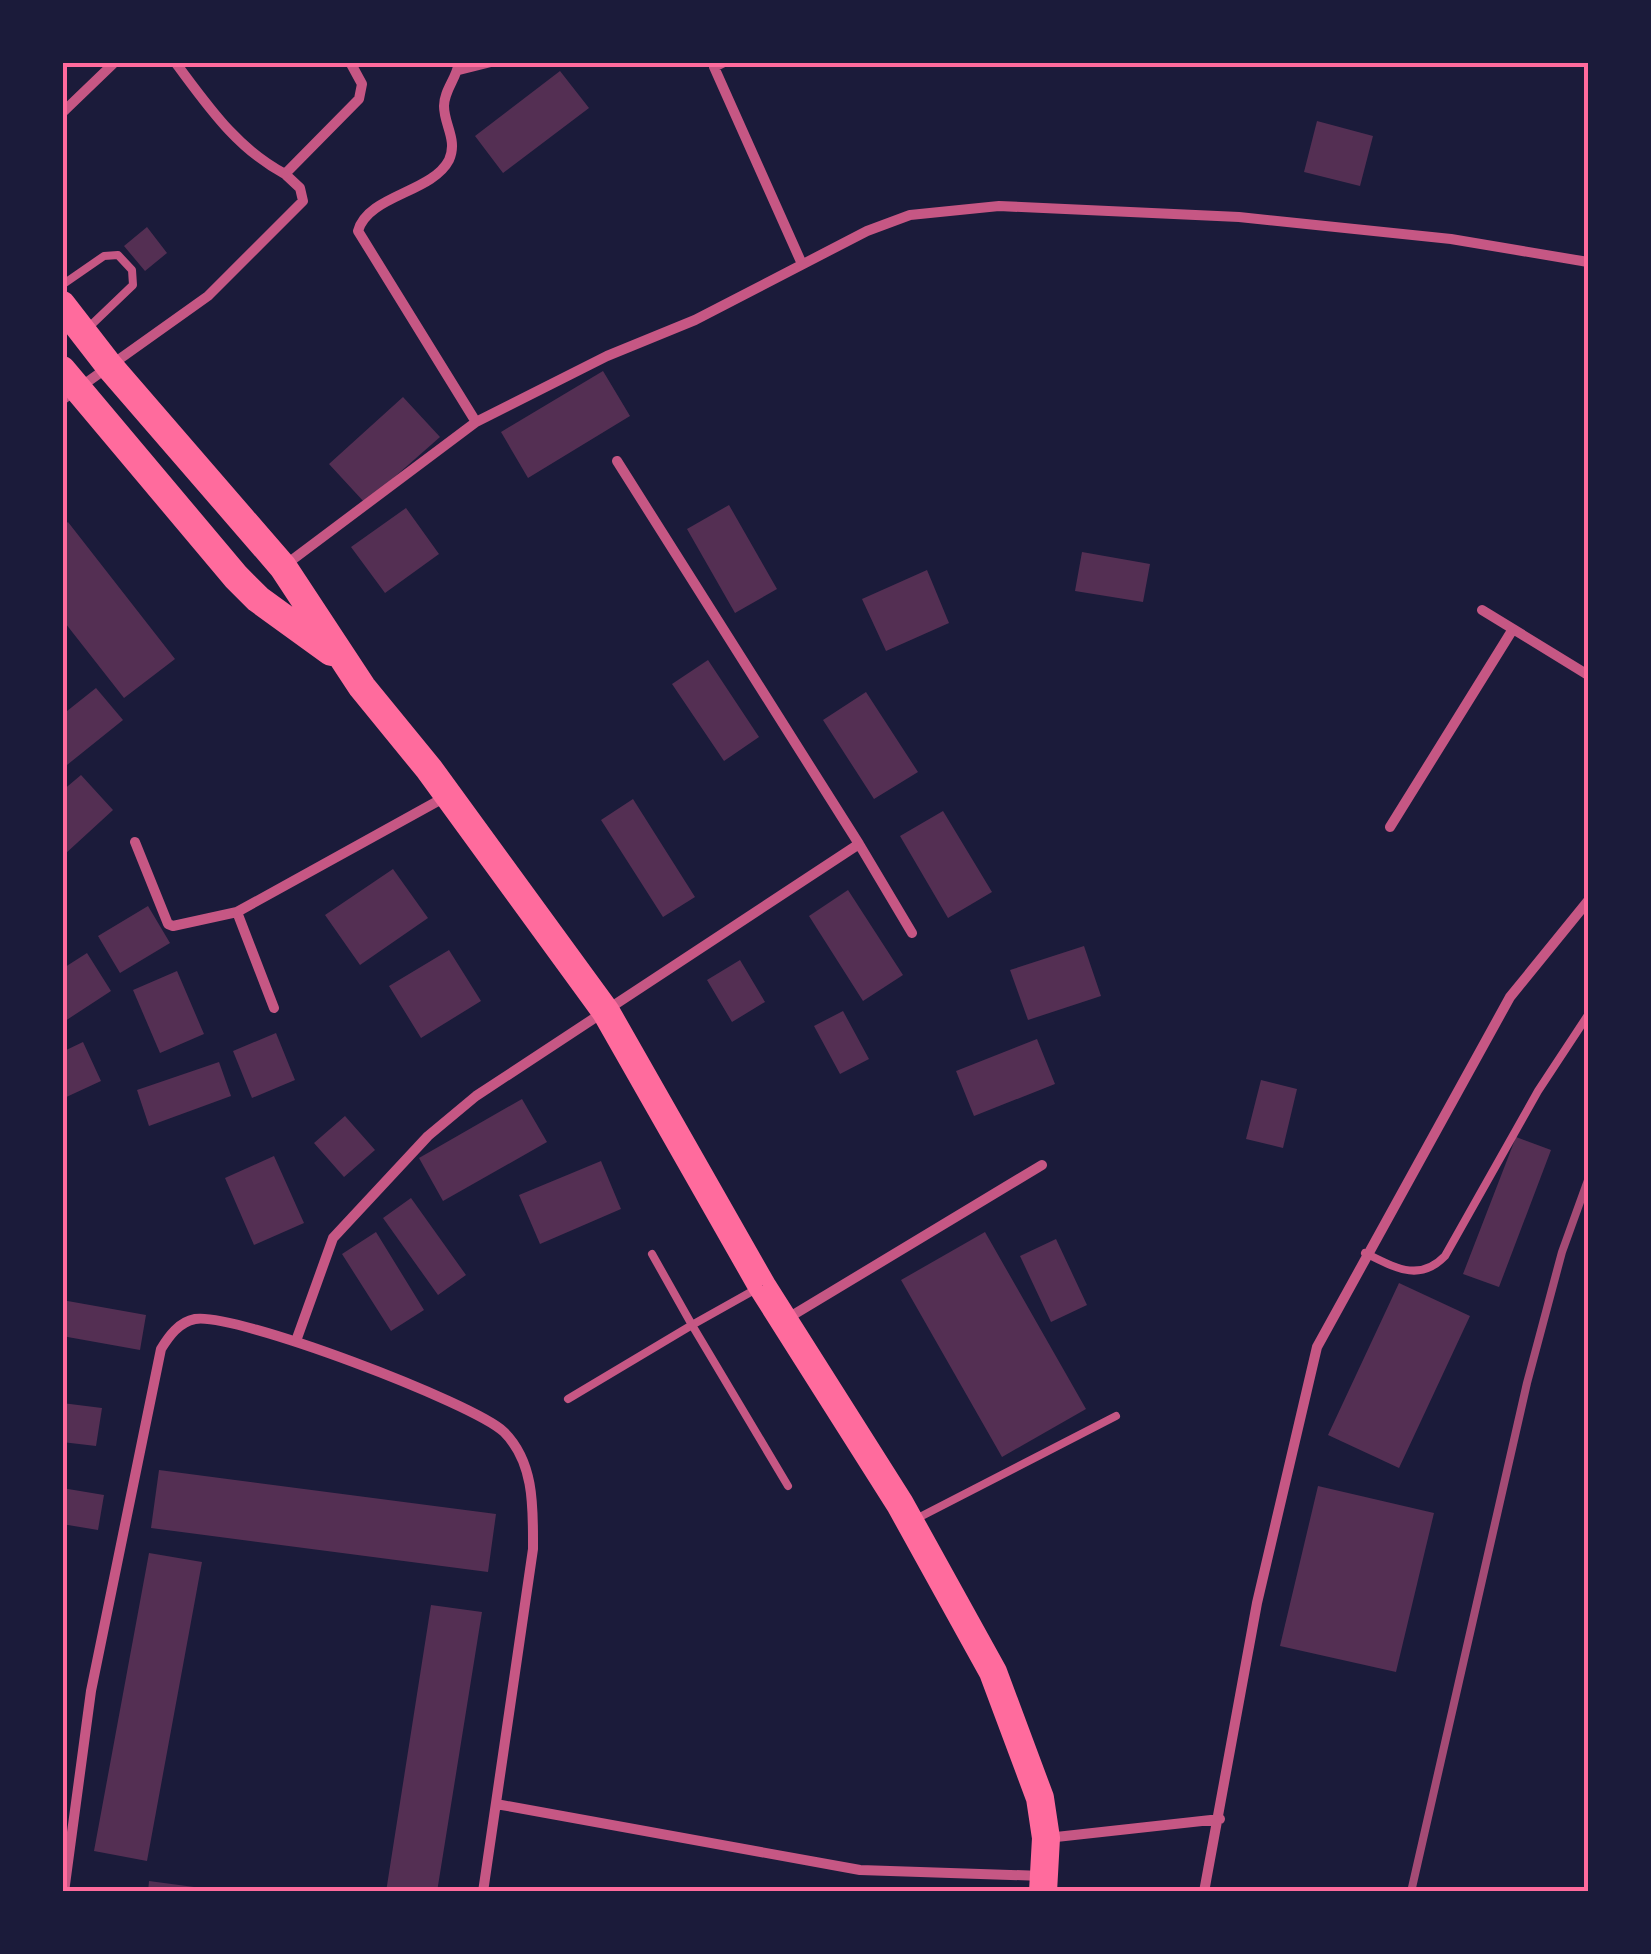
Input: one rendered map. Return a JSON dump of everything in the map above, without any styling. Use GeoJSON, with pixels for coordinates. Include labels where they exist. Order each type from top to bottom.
{"type":"FeatureCollection","features":[{"type":"Feature","properties":{"kind":"highway"},"geometry":{"type":"LineString","coordinates":[[62,304],[110,367],[283,566],[344,662],[606,1012],[783,1322],[910,1522],[994,1672],[1027,1752],[1046,1838],[1044,1884]]}},
{"type":"Feature","properties":{"kind":"highway"},"geometry":{"type":"LineString","coordinates":[[67,386],[247,588],[344,662]]}},
{"type":"Feature","properties":{"kind":"street"},"geometry":{"type":"LineString","coordinates":[[62,113],[115,62]]}},
{"type":"Feature","properties":{"kind":"street"},"geometry":{"type":"LineString","coordinates":[[67,386],[110,367],[208,296],[303,202],[300,188],[285,174],[261,162],[226,130],[175,62]]}},
{"type":"Feature","properties":{"kind":"street"},"geometry":{"type":"LineString","coordinates":[[285,174],[359,99],[362,84],[350,62]]}},
{"type":"Feature","properties":{"kind":"street"},"geometry":{"type":"LineString","coordinates":[[476,422],[358,230],[369,215],[441,172],[450,157],[451,130],[444,107],[459,66],[491,62]]}},
{"type":"Feature","properties":{"kind":"street"},"geometry":{"type":"LineString","coordinates":[[724,62],[714,68],[802,264]]}},
{"type":"Feature","properties":{"kind":"street"},"geometry":{"type":"LineString","coordinates":[[283,566],[476,422],[910,215],[999,206],[1239,217],[1451,239],[1588,262]]}},
{"type":"Feature","properties":{"kind":"street"},"geometry":{"type":"LineString","coordinates":[[617,462],[912,933]]}},
{"type":"Feature","properties":{"kind":"street"},"geometry":{"type":"LineString","coordinates":[[1482,610],[1588,675]]}},
{"type":"Feature","properties":{"kind":"street"},"geometry":{"type":"LineString","coordinates":[[1390,828],[1514,629]]}},
{"type":"Feature","properties":{"kind":"street"},"geometry":{"type":"LineString","coordinates":[[135,842],[168,924],[236,912],[448,796]]}},
{"type":"Feature","properties":{"kind":"street"},"geometry":{"type":"LineString","coordinates":[[296,1342],[321,1265],[348,1217],[428,1136],[476,1096],[859,844]]}},
{"type":"Feature","properties":{"kind":"street"},"geometry":{"type":"LineString","coordinates":[[1204,1892],[1257,1603],[1316,1347],[1510,998],[1588,901]]}},
{"type":"Feature","properties":{"kind":"street"},"geometry":{"type":"LineString","coordinates":[[236,912],[274,1008]]}},
{"type":"Feature","properties":{"kind":"street"},"geometry":{"type":"LineString","coordinates":[[783,1322],[1042,1166]]}},
{"type":"Feature","properties":{"kind":"street"},"geometry":{"type":"LineString","coordinates":[[64,1892],[90,1691],[162,1349],[176,1329],[196,1319],[296,1342],[470,1410],[504,1432],[522,1460],[532,1493],[533,1549],[483,1892]]}},
{"type":"Feature","properties":{"kind":"street"},"geometry":{"type":"LineString","coordinates":[[496,1804],[860,1870],[1044,1884]]}},
{"type":"Feature","properties":{"kind":"street"},"geometry":{"type":"LineString","coordinates":[[1046,1838],[1220,1819]]}},
{"type":"Feature","properties":{"kind":"lane"},"geometry":{"type":"LineString","coordinates":[[62,286],[104,256],[118,256],[132,270],[133,286],[84,332]]}},
{"type":"Feature","properties":{"kind":"lane"},"geometry":{"type":"LineString","coordinates":[[1366,1252],[1415,1272],[1435,1266],[1445,1256],[1538,1091],[1588,1015]]}},
{"type":"Feature","properties":{"kind":"lane"},"geometry":{"type":"LineString","coordinates":[[652,1254],[788,1486]]}},
{"type":"Feature","properties":{"kind":"lane"},"geometry":{"type":"LineString","coordinates":[[568,1400],[762,1286]]}},
{"type":"Feature","properties":{"kind":"lane"},"geometry":{"type":"LineString","coordinates":[[910,1522],[1116,1416]]}},
{"type":"Feature","properties":{"kind":"building"},"geometry":{"type":"Polygon","coordinates":[[[560,71],[589,108],[503,173],[475,136],[560,71]]]}},
{"type":"Feature","properties":{"kind":"building"},"geometry":{"type":"Polygon","coordinates":[[[1317,121],[1373,136],[1360,186],[1304,172],[1317,121]]]}},
{"type":"Feature","properties":{"kind":"building"},"geometry":{"type":"Polygon","coordinates":[[[147,227],[167,253],[145,271],[124,246],[147,227]]]}},
{"type":"Feature","properties":{"kind":"building"},"geometry":{"type":"Polygon","coordinates":[[[603,371],[630,416],[528,478],[501,432],[603,371]]]}},
{"type":"Feature","properties":{"kind":"building"},"geometry":{"type":"Polygon","coordinates":[[[403,397],[440,437],[365,503],[329,464],[403,397]]]}},
{"type":"Feature","properties":{"kind":"building"},"geometry":{"type":"Polygon","coordinates":[[[729,505],[777,589],[735,613],[687,529],[729,505]]]}},
{"type":"Feature","properties":{"kind":"building"},"geometry":{"type":"Polygon","coordinates":[[[406,508],[439,554],[385,593],[351,547],[406,508]]]}},
{"type":"Feature","properties":{"kind":"building"},"geometry":{"type":"Polygon","coordinates":[[[68,522],[175,659],[124,698],[62,619],[62,527],[68,522]]]}},
{"type":"Feature","properties":{"kind":"building"},"geometry":{"type":"Polygon","coordinates":[[[1082,552],[1150,564],[1143,602],[1075,591],[1082,552]]]}},
{"type":"Feature","properties":{"kind":"building"},"geometry":{"type":"Polygon","coordinates":[[[927,570],[949,623],[886,651],[862,599],[927,570]]]}},
{"type":"Feature","properties":{"kind":"building"},"geometry":{"type":"Polygon","coordinates":[[[708,660],[759,737],[724,761],[672,684],[708,660]]]}},
{"type":"Feature","properties":{"kind":"building"},"geometry":{"type":"Polygon","coordinates":[[[96,688],[123,720],[62,769],[62,715],[96,688]]]}},
{"type":"Feature","properties":{"kind":"building"},"geometry":{"type":"Polygon","coordinates":[[[866,692],[918,772],[874,799],[823,720],[866,692]]]}},
{"type":"Feature","properties":{"kind":"building"},"geometry":{"type":"Polygon","coordinates":[[[81,775],[113,810],[65,854],[62,791],[81,775]]]}},
{"type":"Feature","properties":{"kind":"building"},"geometry":{"type":"Polygon","coordinates":[[[633,799],[695,897],[663,917],[601,820],[633,799]]]}},
{"type":"Feature","properties":{"kind":"building"},"geometry":{"type":"Polygon","coordinates":[[[943,811],[992,892],[948,918],[900,836],[943,811]]]}},
{"type":"Feature","properties":{"kind":"building"},"geometry":{"type":"Polygon","coordinates":[[[393,869],[428,918],[360,965],[325,915],[393,869]]]}},
{"type":"Feature","properties":{"kind":"building"},"geometry":{"type":"Polygon","coordinates":[[[848,890],[903,975],[863,1001],[809,916],[848,890]]]}},
{"type":"Feature","properties":{"kind":"building"},"geometry":{"type":"Polygon","coordinates":[[[148,906],[170,943],[120,973],[98,936],[148,906]]]}},
{"type":"Feature","properties":{"kind":"building"},"geometry":{"type":"Polygon","coordinates":[[[1084,946],[1101,996],[1028,1020],[1010,970],[1084,946]]]}},
{"type":"Feature","properties":{"kind":"building"},"geometry":{"type":"Polygon","coordinates":[[[449,950],[481,1001],[421,1038],[389,986],[449,950]]]}},
{"type":"Feature","properties":{"kind":"building"},"geometry":{"type":"Polygon","coordinates":[[[87,953],[111,991],[62,1023],[62,969],[87,953]]]}},
{"type":"Feature","properties":{"kind":"building"},"geometry":{"type":"Polygon","coordinates":[[[740,960],[765,1002],[732,1022],[707,980],[740,960]]]}},
{"type":"Feature","properties":{"kind":"building"},"geometry":{"type":"Polygon","coordinates":[[[177,971],[204,1034],[160,1053],[133,990],[177,971]]]}},
{"type":"Feature","properties":{"kind":"building"},"geometry":{"type":"Polygon","coordinates":[[[843,1011],[869,1059],[840,1074],[814,1026],[843,1011]]]}},
{"type":"Feature","properties":{"kind":"building"},"geometry":{"type":"Polygon","coordinates":[[[276,1033],[295,1080],[252,1098],[233,1051],[276,1033]]]}},
{"type":"Feature","properties":{"kind":"building"},"geometry":{"type":"Polygon","coordinates":[[[1037,1039],[1055,1084],[974,1116],[956,1071],[1037,1039]]]}},
{"type":"Feature","properties":{"kind":"building"},"geometry":{"type":"Polygon","coordinates":[[[83,1042],[101,1081],[62,1099],[62,1052],[83,1042]]]}},
{"type":"Feature","properties":{"kind":"building"},"geometry":{"type":"Polygon","coordinates":[[[219,1062],[231,1096],[149,1126],[137,1090],[219,1062]]]}},
{"type":"Feature","properties":{"kind":"building"},"geometry":{"type":"Polygon","coordinates":[[[1261,1080],[1297,1089],[1283,1148],[1246,1139],[1261,1080]]]}},
{"type":"Feature","properties":{"kind":"building"},"geometry":{"type":"Polygon","coordinates":[[[522,1099],[547,1142],[443,1201],[419,1158],[522,1099]]]}},
{"type":"Feature","properties":{"kind":"building"},"geometry":{"type":"Polygon","coordinates":[[[345,1116],[375,1150],[344,1177],[314,1143],[345,1116]]]}},
{"type":"Feature","properties":{"kind":"building"},"geometry":{"type":"Polygon","coordinates":[[[1516,1137],[1551,1150],[1499,1287],[1463,1274],[1516,1137]]]}},
{"type":"Feature","properties":{"kind":"building"},"geometry":{"type":"Polygon","coordinates":[[[274,1156],[304,1223],[254,1245],[225,1178],[274,1156]]]}},
{"type":"Feature","properties":{"kind":"building"},"geometry":{"type":"Polygon","coordinates":[[[601,1161],[621,1209],[540,1244],[519,1195],[601,1161]]]}},
{"type":"Feature","properties":{"kind":"building"},"geometry":{"type":"Polygon","coordinates":[[[411,1198],[466,1275],[438,1295],[383,1218],[411,1198]]]}},
{"type":"Feature","properties":{"kind":"building"},"geometry":{"type":"Polygon","coordinates":[[[376,1232],[424,1310],[391,1331],[342,1254],[376,1232]]]}},
{"type":"Feature","properties":{"kind":"building"},"geometry":{"type":"Polygon","coordinates":[[[985,1232],[1086,1409],[1002,1457],[901,1280],[985,1232]]]}},
{"type":"Feature","properties":{"kind":"building"},"geometry":{"type":"Polygon","coordinates":[[[1056,1239],[1087,1305],[1051,1322],[1020,1256],[1056,1239]]]}},
{"type":"Feature","properties":{"kind":"building"},"geometry":{"type":"Polygon","coordinates":[[[1399,1283],[1470,1316],[1399,1468],[1328,1435],[1399,1283]]]}},
{"type":"Feature","properties":{"kind":"building"},"geometry":{"type":"Polygon","coordinates":[[[62,1300],[146,1315],[140,1350],[62,1336],[62,1300]]]}},
{"type":"Feature","properties":{"kind":"building"},"geometry":{"type":"Polygon","coordinates":[[[62,1403],[102,1408],[96,1446],[62,1442],[62,1403]]]}},
{"type":"Feature","properties":{"kind":"building"},"geometry":{"type":"Polygon","coordinates":[[[159,1470],[496,1514],[488,1572],[151,1528],[159,1470]]]}},
{"type":"Feature","properties":{"kind":"building"},"geometry":{"type":"Polygon","coordinates":[[[1318,1486],[1434,1513],[1396,1672],[1280,1646],[1318,1486]]]}},
{"type":"Feature","properties":{"kind":"building"},"geometry":{"type":"Polygon","coordinates":[[[62,1488],[104,1495],[98,1530],[62,1524],[62,1488]]]}},
{"type":"Feature","properties":{"kind":"building"},"geometry":{"type":"Polygon","coordinates":[[[149,1553],[202,1562],[147,1861],[94,1851],[149,1553]]]}},
{"type":"Feature","properties":{"kind":"building"},"geometry":{"type":"Polygon","coordinates":[[[431,1605],[482,1612],[437,1892],[386,1892],[431,1605]]]}},
{"type":"Feature","properties":{"kind":"building"},"geometry":{"type":"Polygon","coordinates":[[[149,1881],[209,1889],[209,1892],[148,1892],[149,1881]]]}},
{"type":"Feature","properties":{"kind":"railway"},"geometry":{"type":"LineString","coordinates":[[1411,1892],[1527,1383],[1562,1252],[1588,1180]]}}]}
